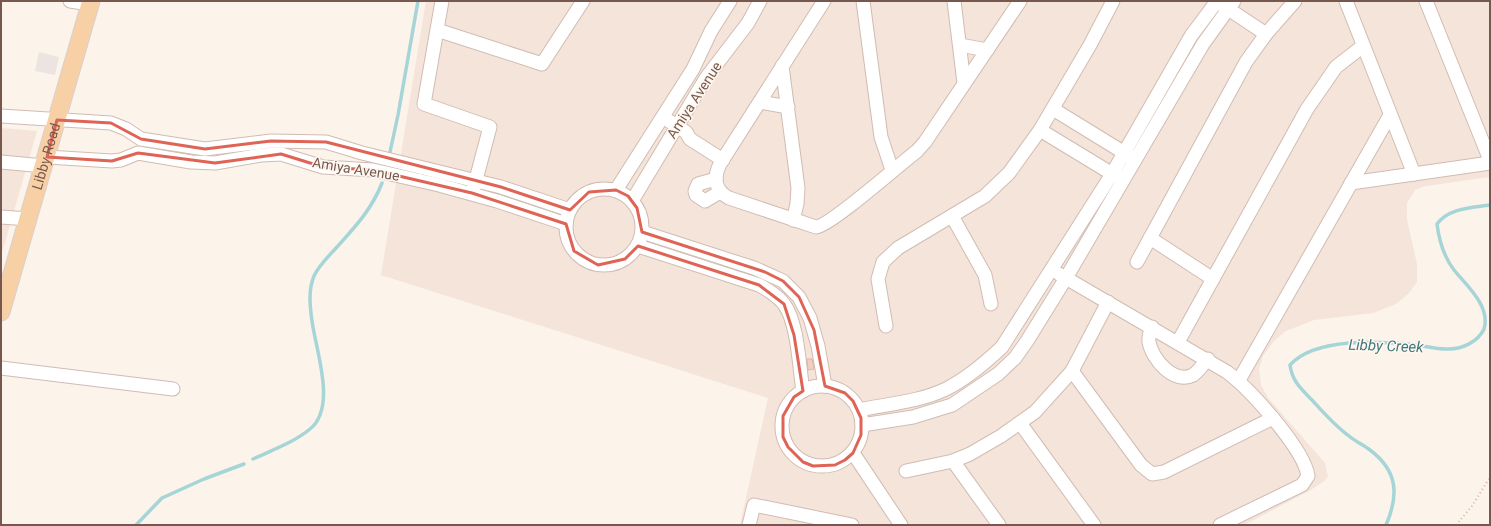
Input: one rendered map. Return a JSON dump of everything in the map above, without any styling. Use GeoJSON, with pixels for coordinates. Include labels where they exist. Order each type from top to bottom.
{"type":"FeatureCollection","features":[{"type":"Feature","properties":{"kind":"main road","name":"Libby Road"},"geometry":{"type":"LineString","coordinates":[[1,312],[90,2]]}},
{"type":"Feature","properties":{"kind":"street"},"geometry":{"type":"LineString","coordinates":[[70,1],[90,2]]}},
{"type":"Feature","properties":{"kind":"street"},"geometry":{"type":"LineString","coordinates":[[442,1],[424,104],[490,127],[472,193]]}},
{"type":"Feature","properties":{"kind":"street"},"geometry":{"type":"LineString","coordinates":[[437,30],[542,64],[583,1]]}},
{"type":"Feature","properties":{"kind":"street","name":"Amiya Avenue"},"geometry":{"type":"LineString","coordinates":[[616,190],[693,69],[711,31],[730,1]]}},
{"type":"Feature","properties":{"kind":"street","name":"Amiya Avenue"},"geometry":{"type":"LineString","coordinates":[[632,201],[662,151],[681,129],[714,67],[748,23],[760,1]]}},
{"type":"Feature","properties":{"kind":"street"},"geometry":{"type":"LineString","coordinates":[[824,1],[725,157],[718,169],[716,179],[720,192],[729,198],[816,227],[823,225],[925,142],[1020,1]]}},
{"type":"Feature","properties":{"kind":"street"},"geometry":{"type":"LineString","coordinates":[[863,1],[881,137],[887,159],[892,170]]}},
{"type":"Feature","properties":{"kind":"street"},"geometry":{"type":"LineString","coordinates":[[954,1],[964,83]]}},
{"type":"Feature","properties":{"kind":"street"},"geometry":{"type":"LineString","coordinates":[[886,326],[878,279],[883,262],[898,248],[985,196],[1009,173],[1040,130],[1090,45],[1112,1]]}},
{"type":"Feature","properties":{"kind":"street"},"geometry":{"type":"LineString","coordinates":[[859,410],[927,396],[945,390],[988,361],[1002,347],[1112,174],[1191,36],[1217,1],[1231,5],[1266,34]]}},
{"type":"Feature","properties":{"kind":"street"},"geometry":{"type":"LineString","coordinates":[[1137,262],[1246,62],[1266,34],[1295,1]]}},
{"type":"Feature","properties":{"kind":"street"},"geometry":{"type":"LineString","coordinates":[[1346,1],[1414,174]]}},
{"type":"Feature","properties":{"kind":"street"},"geometry":{"type":"LineString","coordinates":[[1351,183],[1490,161],[1426,1]]}},
{"type":"Feature","properties":{"kind":"street"},"geometry":{"type":"LineString","coordinates":[[862,425],[932,412],[952,405],[998,374],[1015,358],[1066,278],[1124,181],[1202,44],[1231,5]]}},
{"type":"Feature","properties":{"kind":"street"},"geometry":{"type":"LineString","coordinates":[[960,45],[987,50]]}},
{"type":"Feature","properties":{"kind":"street"},"geometry":{"type":"LineString","coordinates":[[1178,342],[1289,140],[1324,84],[1336,67],[1363,46]]}},
{"type":"Feature","properties":{"kind":"street"},"geometry":{"type":"LineString","coordinates":[[782,66],[798,188],[797,204],[793,220]]}},
{"type":"Feature","properties":{"kind":"street"},"geometry":{"type":"LineString","coordinates":[[760,102],[788,107]]}},
{"type":"Feature","properties":{"kind":"street"},"geometry":{"type":"LineString","coordinates":[[1052,109],[1136,160]]}},
{"type":"Feature","properties":{"kind":"street"},"geometry":{"type":"LineString","coordinates":[[1239,380],[1390,115]]}},
{"type":"Feature","properties":{"kind":"street","name":"Amiya Avenue"},"geometry":{"type":"LineString","coordinates":[[1,116],[110,124],[126,129],[140,139],[205,149],[271,141],[326,142],[362,153],[476,180],[570,210]]}},
{"type":"Feature","properties":{"kind":"street"},"geometry":{"type":"LineString","coordinates":[[662,117],[681,129],[694,132],[725,157]]}},
{"type":"Feature","properties":{"kind":"street"},"geometry":{"type":"LineString","coordinates":[[1040,130],[1124,181]]}},
{"type":"Feature","properties":{"kind":"street"},"geometry":{"type":"LineString","coordinates":[[138,154],[140,139]]}},
{"type":"Feature","properties":{"kind":"street"},"geometry":{"type":"LineString","coordinates":[[647,142],[662,151]]}},
{"type":"Feature","properties":{"kind":"street","name":"Amiya Avenue"},"geometry":{"type":"LineString","coordinates":[[1,162],[112,161],[121,160],[138,154],[191,162],[215,163],[261,155],[281,154],[323,167],[373,170],[472,193],[566,224]]}},
{"type":"Feature","properties":{"kind":"street"},"geometry":{"type":"LineString","coordinates":[[631,166],[647,177]]}},
{"type":"Feature","properties":{"kind":"street"},"geometry":{"type":"LineString","coordinates":[[716,179],[698,184],[695,191],[696,195],[704,201],[720,192]]}},
{"type":"Feature","properties":{"kind":"street"},"geometry":{"type":"LineString","coordinates":[[602,189],[616,190],[632,201],[641,216],[642,232],[638,246],[625,260],[607,266],[598,265],[581,258],[574,251],[566,234],[566,224],[570,210],[575,203],[589,192],[602,189]]}},
{"type":"Feature","properties":{"kind":"street"},"geometry":{"type":"LineString","coordinates":[[952,216],[977,257],[985,275],[991,304]]}},
{"type":"Feature","properties":{"kind":"street"},"geometry":{"type":"LineString","coordinates":[[1,217],[28,219]]}},
{"type":"Feature","properties":{"kind":"street"},"geometry":{"type":"LineString","coordinates":[[642,232],[754,268],[775,277],[791,289],[799,297],[805,307],[814,330],[825,386]]}},
{"type":"Feature","properties":{"kind":"street"},"geometry":{"type":"LineString","coordinates":[[1150,238],[1213,279]]}},
{"type":"Feature","properties":{"kind":"street"},"geometry":{"type":"LineString","coordinates":[[638,246],[749,281],[776,295],[786,308],[794,335],[803,391]]}},
{"type":"Feature","properties":{"kind":"street"},"geometry":{"type":"LineString","coordinates":[[1052,270],[1152,326],[1208,359],[1239,380],[1273,418],[1300,458],[1307,470],[1307,480],[1302,485],[1220,525]]}},
{"type":"Feature","properties":{"kind":"street"},"geometry":{"type":"LineString","coordinates":[[906,471],[953,461],[984,447],[1035,412],[1072,371],[1108,302]]}},
{"type":"Feature","properties":{"kind":"street"},"geometry":{"type":"LineString","coordinates":[[1152,326],[1149,335],[1151,349],[1159,361],[1173,374],[1179,377],[1194,374],[1208,359]]}},
{"type":"Feature","properties":{"kind":"street"},"geometry":{"type":"LineString","coordinates":[[794,335],[814,330]]}},
{"type":"Feature","properties":{"kind":"street"},"geometry":{"type":"LineString","coordinates":[[797,350],[818,346]]}},
{"type":"Feature","properties":{"kind":"street"},"geometry":{"type":"LineString","coordinates":[[1,368],[173,389]]}},
{"type":"Feature","properties":{"kind":"street"},"geometry":{"type":"LineString","coordinates":[[1072,371],[1141,465],[1152,474],[1164,472],[1273,418]]}},
{"type":"Feature","properties":{"kind":"street"},"geometry":{"type":"LineString","coordinates":[[818,386],[825,386],[845,393],[859,410],[862,425],[858,444],[853,453],[840,462],[824,467],[814,466],[803,462],[794,456],[783,437],[783,416],[787,406],[794,397],[803,391],[818,386]]}},
{"type":"Feature","properties":{"kind":"street"},"geometry":{"type":"LineString","coordinates":[[1020,423],[1094,525]]}},
{"type":"Feature","properties":{"kind":"street"},"geometry":{"type":"LineString","coordinates":[[853,453],[901,525]]}},
{"type":"Feature","properties":{"kind":"street"},"geometry":{"type":"LineString","coordinates":[[953,461],[999,525]]}},
{"type":"Feature","properties":{"kind":"street"},"geometry":{"type":"LineString","coordinates":[[749,525],[754,505],[852,525]]}},
{"type":"Feature","properties":{"kind":"path"},"geometry":{"type":"LineString","coordinates":[[1456,525],[1472,506],[1490,477]]}},
{"type":"Feature","properties":{"kind":"highlighted area"},"geometry":{"type":"Polygon","coordinates":[[[57,120],[111,123],[141,139],[205,149],[271,141],[326,142],[501,187],[570,210],[589,192],[616,190],[628,196],[637,208],[642,232],[765,272],[783,281],[799,297],[814,330],[825,386],[845,393],[853,401],[861,418],[861,435],[853,453],[845,460],[835,465],[813,466],[803,462],[788,447],[783,437],[783,416],[794,397],[803,391],[794,335],[784,304],[759,285],[638,246],[625,259],[598,265],[574,251],[566,224],[472,193],[373,170],[323,167],[281,154],[215,163],[138,153],[112,161],[47,157],[57,120]]]}},
{"type":"Feature","properties":{"kind":"shaded area"},"geometry":{"type":"Polygon","coordinates":[[[426,1],[1490,1],[1490,177],[1426,186],[1415,190],[1407,203],[1407,220],[1417,264],[1417,282],[1408,294],[1396,304],[1373,313],[1314,320],[1286,331],[1274,341],[1263,356],[1259,369],[1261,385],[1268,398],[1325,463],[1328,477],[1309,491],[1244,525],[740,525],[768,398],[381,275],[426,1]]]}},
{"type":"Feature","properties":{"kind":"shaded area"},"geometry":{"type":"Polygon","coordinates":[[[39,52],[59,57],[55,75],[35,71],[39,52]]]}},
{"type":"Feature","properties":{"kind":"shaded area"},"geometry":{"type":"Polygon","coordinates":[[[1,128],[37,131],[1,256],[1,128]]]}},
{"type":"Feature","properties":{"kind":"building"},"geometry":{"type":"Polygon","coordinates":[[[807,359],[812,359],[814,369],[808,370],[807,359]]]}},
{"type":"Feature","properties":{"kind":"waterway"},"geometry":{"type":"LineString","coordinates":[[390,152],[418,1]]}},
{"type":"Feature","properties":{"kind":"waterway"},"geometry":{"type":"LineString","coordinates":[[253,459],[297,438],[310,429],[318,419],[324,393],[323,378],[311,310],[310,293],[312,281],[321,264],[350,232],[368,209],[382,183]]}},
{"type":"Feature","properties":{"kind":"waterway","name":"Libby Creek"},"geometry":{"type":"LineString","coordinates":[[1386,525],[1393,504],[1394,494],[1391,475],[1386,466],[1370,450],[1354,440],[1334,423],[1304,392],[1293,376],[1290,365],[1301,356],[1332,345],[1385,342],[1454,349],[1469,344],[1478,338],[1484,329],[1484,312],[1476,296],[1447,260],[1439,236],[1437,224],[1442,219],[1454,212],[1468,208],[1490,205]]}},
{"type":"Feature","properties":{"kind":"waterway"},"geometry":{"type":"LineString","coordinates":[[136,525],[162,498],[204,479],[244,464]]}}]}
